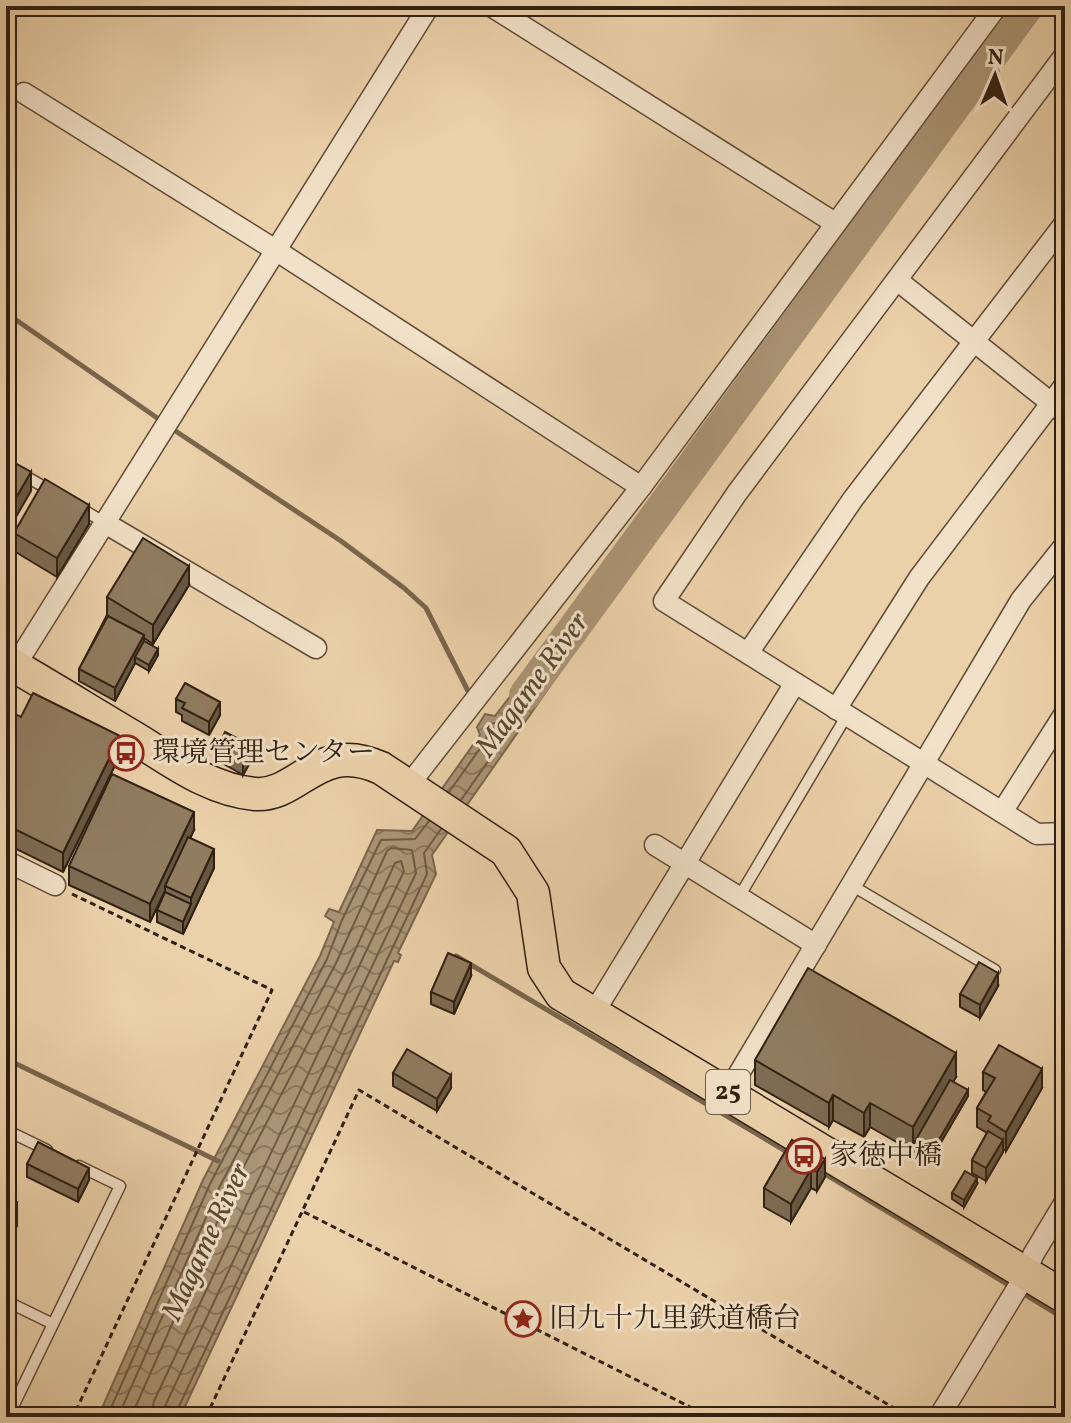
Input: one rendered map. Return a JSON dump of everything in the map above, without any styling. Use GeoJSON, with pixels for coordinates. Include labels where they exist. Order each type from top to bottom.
{"type":"FeatureCollection","features":[{"type":"Feature","properties":{"kind":"main road","name":"25"},"geometry":{"type":"LineString","coordinates":[[10,664],[216,787],[268,794],[326,764],[349,760],[365,761],[408,786],[506,851],[522,872],[533,893],[544,968],[561,994],[728,1092],[1020,1284],[1065,1297]]}},
{"type":"Feature","properties":{"kind":"street"},"geometry":{"type":"LineString","coordinates":[[10,664],[105,523],[429,6]]}},
{"type":"Feature","properties":{"kind":"street"},"geometry":{"type":"LineString","coordinates":[[491,6],[835,223]]}},
{"type":"Feature","properties":{"kind":"street"},"geometry":{"type":"LineString","coordinates":[[408,786],[641,487],[997,6]]}},
{"type":"Feature","properties":{"kind":"street"},"geometry":{"type":"LineString","coordinates":[[1065,55],[737,493],[664,601],[1037,834],[1065,833]]}},
{"type":"Feature","properties":{"kind":"street"},"geometry":{"type":"LineString","coordinates":[[24,93],[277,251],[641,487]]}},
{"type":"Feature","properties":{"kind":"street"},"geometry":{"type":"LineString","coordinates":[[748,653],[853,499],[1065,223]]}},
{"type":"Feature","properties":{"kind":"street"},"geometry":{"type":"LineString","coordinates":[[897,280],[1058,409]]}},
{"type":"Feature","properties":{"kind":"street"},"geometry":{"type":"LineString","coordinates":[[842,712],[919,578],[1058,409],[1065,385]]}},
{"type":"Feature","properties":{"kind":"street"},"geometry":{"type":"LineString","coordinates":[[105,523],[316,648]]}},
{"type":"Feature","properties":{"kind":"street"},"geometry":{"type":"LineString","coordinates":[[728,1092],[1021,600],[1065,545]]}},
{"type":"Feature","properties":{"kind":"street"},"geometry":{"type":"LineString","coordinates":[[593,1014],[795,683]]}},
{"type":"Feature","properties":{"kind":"street"},"geometry":{"type":"LineString","coordinates":[[1002,812],[1065,713]]}},
{"type":"Feature","properties":{"kind":"street"},"geometry":{"type":"LineString","coordinates":[[655,845],[816,945]]}},
{"type":"Feature","properties":{"kind":"street"},"geometry":{"type":"LineString","coordinates":[[6,861],[55,885]]}},
{"type":"Feature","properties":{"kind":"street"},"geometry":{"type":"LineString","coordinates":[[939,1417],[1020,1284],[1033,1255],[1065,1202]]}},
{"type":"Feature","properties":{"kind":"lane"},"geometry":{"type":"LineString","coordinates":[[6,465],[105,523]]}},
{"type":"Feature","properties":{"kind":"lane"},"geometry":{"type":"LineString","coordinates":[[739,897],[842,712]]}},
{"type":"Feature","properties":{"kind":"lane"},"geometry":{"type":"LineString","coordinates":[[851,885],[995,970]]}},
{"type":"Feature","properties":{"kind":"lane"},"geometry":{"type":"LineString","coordinates":[[6,1130],[120,1186],[8,1417]]}},
{"type":"Feature","properties":{"kind":"lane"},"geometry":{"type":"LineString","coordinates":[[6,1301],[53,1324]]}},
{"type":"Feature","properties":{"kind":"path"},"geometry":{"type":"LineString","coordinates":[[55,885],[272,990],[73,1417]]}},
{"type":"Feature","properties":{"kind":"path"},"geometry":{"type":"LineString","coordinates":[[206,1417],[359,1090],[909,1417]]}},
{"type":"Feature","properties":{"kind":"path"},"geometry":{"type":"LineString","coordinates":[[304,1212],[710,1417]]}},
{"type":"Feature","properties":{"kind":"water"},"geometry":{"type":"Polygon","coordinates":[[[544,653],[562,669],[432,855],[436,874],[398,953],[401,955],[398,962],[394,961],[180,1417],[98,1417],[203,1180],[320,956],[334,922],[325,916],[329,909],[339,912],[377,830],[412,831],[480,735],[477,727],[485,714],[495,716],[544,653]]]}},
{"type":"Feature","properties":{"kind":"building"},"geometry":{"type":"Polygon","coordinates":[[[6,458],[31,472],[6,515],[6,458]]]}},
{"type":"Feature","properties":{"kind":"building"},"geometry":{"type":"Polygon","coordinates":[[[45,479],[89,505],[57,558],[14,533],[45,479]]]}},
{"type":"Feature","properties":{"kind":"building"},"geometry":{"type":"Polygon","coordinates":[[[143,538],[189,566],[153,625],[107,597],[143,538]]]}},
{"type":"Feature","properties":{"kind":"building"},"geometry":{"type":"Polygon","coordinates":[[[6,607],[14,611],[6,626],[6,607]]]}},
{"type":"Feature","properties":{"kind":"building"},"geometry":{"type":"Polygon","coordinates":[[[108,616],[144,635],[115,688],[79,669],[108,616]]]}},
{"type":"Feature","properties":{"kind":"building"},"geometry":{"type":"Polygon","coordinates":[[[144,641],[158,649],[149,665],[135,657],[144,641]]]}},
{"type":"Feature","properties":{"kind":"building"},"geometry":{"type":"Polygon","coordinates":[[[185,683],[220,702],[209,722],[182,708],[185,703],[176,699],[185,683]]]}},
{"type":"Feature","properties":{"kind":"building"},"geometry":{"type":"Polygon","coordinates":[[[33,693],[120,736],[63,853],[6,825],[6,728],[13,713],[21,717],[33,693]]]}},
{"type":"Feature","properties":{"kind":"building"},"geometry":{"type":"Polygon","coordinates":[[[225,732],[252,746],[243,762],[217,748],[225,732]]]}},
{"type":"Feature","properties":{"kind":"building"},"geometry":{"type":"Polygon","coordinates":[[[112,774],[194,812],[150,904],[69,866],[112,774]]]}},
{"type":"Feature","properties":{"kind":"building"},"geometry":{"type":"Polygon","coordinates":[[[188,837],[214,849],[191,898],[165,886],[188,837]]]}},
{"type":"Feature","properties":{"kind":"building"},"geometry":{"type":"Polygon","coordinates":[[[165,892],[191,904],[183,922],[157,910],[165,892]]]}},
{"type":"Feature","properties":{"kind":"building"},"geometry":{"type":"Polygon","coordinates":[[[448,953],[471,963],[454,1002],[431,992],[448,953]]]}},
{"type":"Feature","properties":{"kind":"building"},"geometry":{"type":"Polygon","coordinates":[[[979,962],[998,973],[980,1005],[960,994],[979,962]]]}},
{"type":"Feature","properties":{"kind":"building"},"geometry":{"type":"Polygon","coordinates":[[[808,968],[956,1053],[913,1127],[870,1103],[864,1113],[833,1095],[829,1103],[755,1060],[808,968]]]}},
{"type":"Feature","properties":{"kind":"building"},"geometry":{"type":"Polygon","coordinates":[[[999,1045],[1042,1069],[1006,1132],[988,1121],[991,1116],[977,1108],[995,1078],[983,1072],[999,1045]]]}},
{"type":"Feature","properties":{"kind":"building"},"geometry":{"type":"Polygon","coordinates":[[[407,1049],[451,1075],[437,1099],[393,1073],[407,1049]]]}},
{"type":"Feature","properties":{"kind":"building"},"geometry":{"type":"Polygon","coordinates":[[[950,1080],[968,1090],[930,1155],[913,1145],[950,1080]]]}},
{"type":"Feature","properties":{"kind":"building"},"geometry":{"type":"Polygon","coordinates":[[[988,1131],[1003,1140],[986,1168],[972,1160],[988,1131]]]}},
{"type":"Feature","properties":{"kind":"building"},"geometry":{"type":"Polygon","coordinates":[[[792,1140],[825,1159],[817,1172],[811,1169],[791,1204],[764,1188],[792,1140]]]}},
{"type":"Feature","properties":{"kind":"building"},"geometry":{"type":"Polygon","coordinates":[[[38,1142],[89,1168],[78,1189],[27,1164],[38,1142]]]}},
{"type":"Feature","properties":{"kind":"building"},"geometry":{"type":"Polygon","coordinates":[[[965,1171],[977,1178],[964,1200],[952,1193],[965,1171]]]}},
{"type":"Feature","properties":{"kind":"building"},"geometry":{"type":"Polygon","coordinates":[[[6,1196],[17,1202],[6,1223],[6,1196]]]}},
{"type":"Feature","properties":{"kind":"building"},"geometry":{"type":"Polygon","coordinates":[[[6,1241],[14,1244],[6,1260],[6,1241]]]}},
{"type":"Feature","properties":{"kind":"waterway","name":"Magame River"},"geometry":{"type":"LineString","coordinates":[[525,695],[1028,6]]}},
{"type":"Feature","properties":{"kind":"waterway"},"geometry":{"type":"LineString","coordinates":[[6,313],[163,422]]}},
{"type":"Feature","properties":{"kind":"waterway"},"geometry":{"type":"LineString","coordinates":[[171,428],[341,541],[404,588],[426,608],[468,691]]}},
{"type":"Feature","properties":{"kind":"waterway"},"geometry":{"type":"LineString","coordinates":[[456,956],[789,1153]]}},
{"type":"Feature","properties":{"kind":"waterway"},"geometry":{"type":"LineString","coordinates":[[6,1059],[218,1161]]}},
{"type":"Feature","properties":{"kind":"waterway"},"geometry":{"type":"LineString","coordinates":[[822,1172],[1012,1287]]}},
{"type":"Feature","properties":{"kind":"waterway"},"geometry":{"type":"LineString","coordinates":[[1021,1292],[1065,1319]]}},
{"type":"Feature","properties":{"kind":"place","name":"環境管理センター"},"geometry":{"type":"Point","coordinates":[126,753]}},
{"type":"Feature","properties":{"kind":"place","name":"家徳中橋"},"geometry":{"type":"Point","coordinates":[804,1156]}},
{"type":"Feature","properties":{"kind":"place","name":"旧九十九里鉄道橋台"},"geometry":{"type":"Point","coordinates":[523,1319]}}]}
